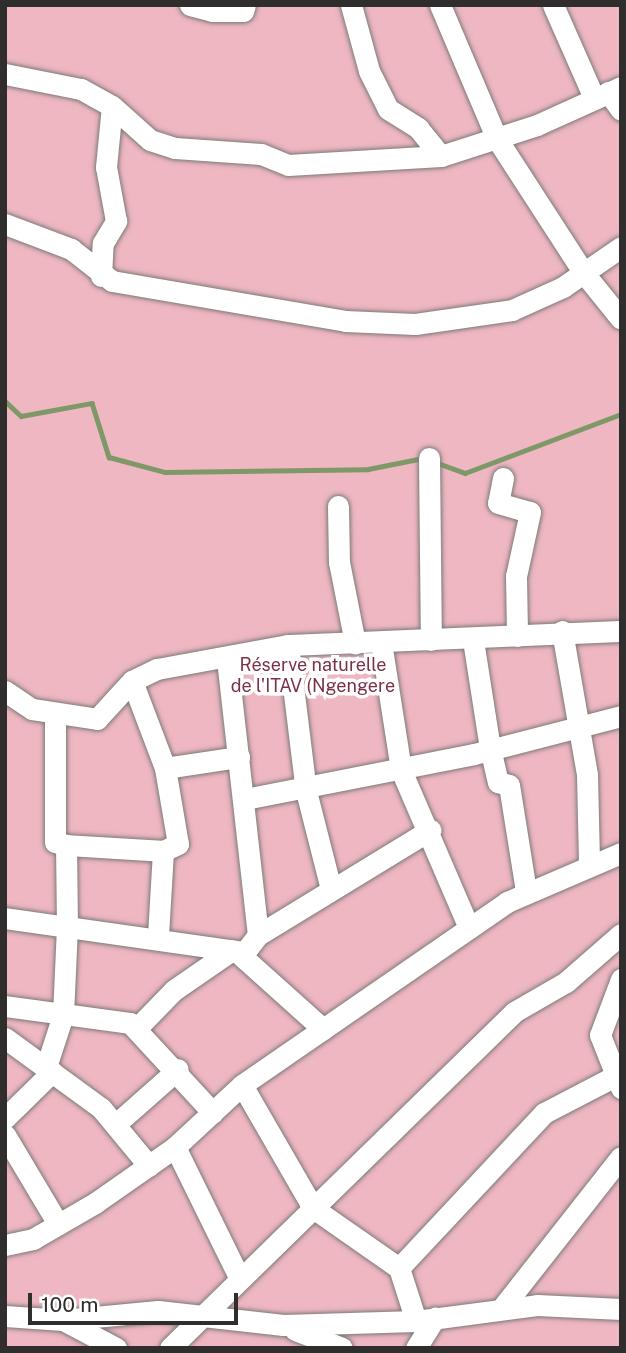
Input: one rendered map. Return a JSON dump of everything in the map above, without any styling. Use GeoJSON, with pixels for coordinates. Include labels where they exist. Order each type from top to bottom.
{"type":"FeatureCollection","features":[{"type":"Feature","properties":{"kind":"street"},"geometry":{"type":"LineString","coordinates":[[190,5],[212,11],[243,11],[245,5]]}},
{"type":"Feature","properties":{"kind":"street"},"geometry":{"type":"LineString","coordinates":[[351,5],[369,71],[387,108],[418,128],[441,156]]}},
{"type":"Feature","properties":{"kind":"street"},"geometry":{"type":"LineString","coordinates":[[440,5],[498,139],[583,272],[621,319]]}},
{"type":"Feature","properties":{"kind":"street"},"geometry":{"type":"LineString","coordinates":[[553,5],[621,110]]}},
{"type":"Feature","properties":{"kind":"street"},"geometry":{"type":"LineString","coordinates":[[5,74],[81,89],[112,106],[150,140],[175,148],[261,154],[288,165],[441,156],[498,139],[608,92]]}},
{"type":"Feature","properties":{"kind":"street"},"geometry":{"type":"LineString","coordinates":[[101,276],[103,243],[116,221],[106,167],[112,106]]}},
{"type":"Feature","properties":{"kind":"street"},"geometry":{"type":"LineString","coordinates":[[5,224],[71,249],[101,276],[345,321],[415,324],[512,310],[583,272],[621,247]]}},
{"type":"Feature","properties":{"kind":"street"},"geometry":{"type":"LineString","coordinates":[[429,458],[431,640]]}},
{"type":"Feature","properties":{"kind":"street"},"geometry":{"type":"LineString","coordinates":[[503,478],[498,503],[530,512],[516,576],[517,636]]}},
{"type":"Feature","properties":{"kind":"street"},"geometry":{"type":"LineString","coordinates":[[338,506],[339,562],[355,643]]}},
{"type":"Feature","properties":{"kind":"street"},"geometry":{"type":"LineString","coordinates":[[562,631],[580,726],[589,864]]}},
{"type":"Feature","properties":{"kind":"street"},"geometry":{"type":"LineString","coordinates":[[5,691],[55,716],[97,719],[132,681],[178,664],[227,659],[289,645],[472,640],[562,631],[621,631]]}},
{"type":"Feature","properties":{"kind":"street"},"geometry":{"type":"LineString","coordinates":[[472,640],[498,782],[509,785],[526,891]]}},
{"type":"Feature","properties":{"kind":"street"},"geometry":{"type":"LineString","coordinates":[[380,642],[401,771],[430,830],[469,928]]}},
{"type":"Feature","properties":{"kind":"street"},"geometry":{"type":"LineString","coordinates":[[289,645],[306,791],[331,889]]}},
{"type":"Feature","properties":{"kind":"street"},"geometry":{"type":"LineString","coordinates":[[227,659],[245,799],[258,935]]}},
{"type":"Feature","properties":{"kind":"street"},"geometry":{"type":"LineString","coordinates":[[55,716],[55,842],[163,852],[178,844],[165,768],[132,681]]}},
{"type":"Feature","properties":{"kind":"street"},"geometry":{"type":"LineString","coordinates":[[245,799],[306,791],[401,771],[621,716]]}},
{"type":"Feature","properties":{"kind":"street"},"geometry":{"type":"LineString","coordinates":[[165,768],[239,757]]}},
{"type":"Feature","properties":{"kind":"street"},"geometry":{"type":"LineString","coordinates":[[137,1028],[174,990],[238,952],[258,935],[331,889],[430,830]]}},
{"type":"Feature","properties":{"kind":"street"},"geometry":{"type":"LineString","coordinates":[[5,1118],[50,1068],[63,1015],[67,926],[65,845]]}},
{"type":"Feature","properties":{"kind":"street"},"geometry":{"type":"LineString","coordinates":[[158,936],[163,852]]}},
{"type":"Feature","properties":{"kind":"street"},"geometry":{"type":"LineString","coordinates":[[5,1245],[58,1224],[149,1166],[175,1147],[242,1085],[526,891],[621,853]]}},
{"type":"Feature","properties":{"kind":"street"},"geometry":{"type":"LineString","coordinates":[[5,918],[158,936],[238,952],[323,1029]]}},
{"type":"Feature","properties":{"kind":"street"},"geometry":{"type":"LineString","coordinates":[[170,1348],[514,1012],[566,982],[621,934]]}},
{"type":"Feature","properties":{"kind":"street"},"geometry":{"type":"LineString","coordinates":[[399,1268],[544,1113],[618,1079],[600,1035],[621,979]]}},
{"type":"Feature","properties":{"kind":"street"},"geometry":{"type":"LineString","coordinates":[[5,1006],[63,1015],[108,1017],[137,1028],[178,1069],[214,1113]]}},
{"type":"Feature","properties":{"kind":"street"},"geometry":{"type":"LineString","coordinates":[[5,1038],[50,1068],[117,1123],[149,1166]]}},
{"type":"Feature","properties":{"kind":"street"},"geometry":{"type":"LineString","coordinates":[[117,1123],[178,1069]]}},
{"type":"Feature","properties":{"kind":"street"},"geometry":{"type":"LineString","coordinates":[[242,1085],[313,1208],[399,1268],[425,1319],[416,1348]]}},
{"type":"Feature","properties":{"kind":"street"},"geometry":{"type":"LineString","coordinates":[[5,1135],[58,1224]]}},
{"type":"Feature","properties":{"kind":"street"},"geometry":{"type":"LineString","coordinates":[[175,1147],[240,1279]]}},
{"type":"Feature","properties":{"kind":"street"},"geometry":{"type":"LineString","coordinates":[[502,1308],[621,1157]]}},
{"type":"Feature","properties":{"kind":"street"},"geometry":{"type":"LineString","coordinates":[[5,1316],[63,1320],[158,1311],[283,1325],[425,1319],[502,1308],[621,1309]]}},
{"type":"Feature","properties":{"kind":"street"},"geometry":{"type":"LineString","coordinates":[[63,1320],[116,1348]]}},
{"type":"Feature","properties":{"kind":"street"},"geometry":{"type":"LineString","coordinates":[[283,1325],[342,1348]]}},
{"type":"Feature","properties":{"kind":"green space","name":"Réserve naturelle de l'ITAV (Ngengere"},"geometry":{"type":"Polygon","coordinates":[[[5,5],[621,5],[621,1348],[5,1348],[5,5]]]}},
{"type":"Feature","properties":{"kind":"waterway"},"geometry":{"type":"LineString","coordinates":[[5,401],[21,416],[92,403],[109,457],[165,472],[368,469],[423,458]]}},
{"type":"Feature","properties":{"kind":"waterway"},"geometry":{"type":"LineString","coordinates":[[435,462],[465,473],[621,414]]}}]}
